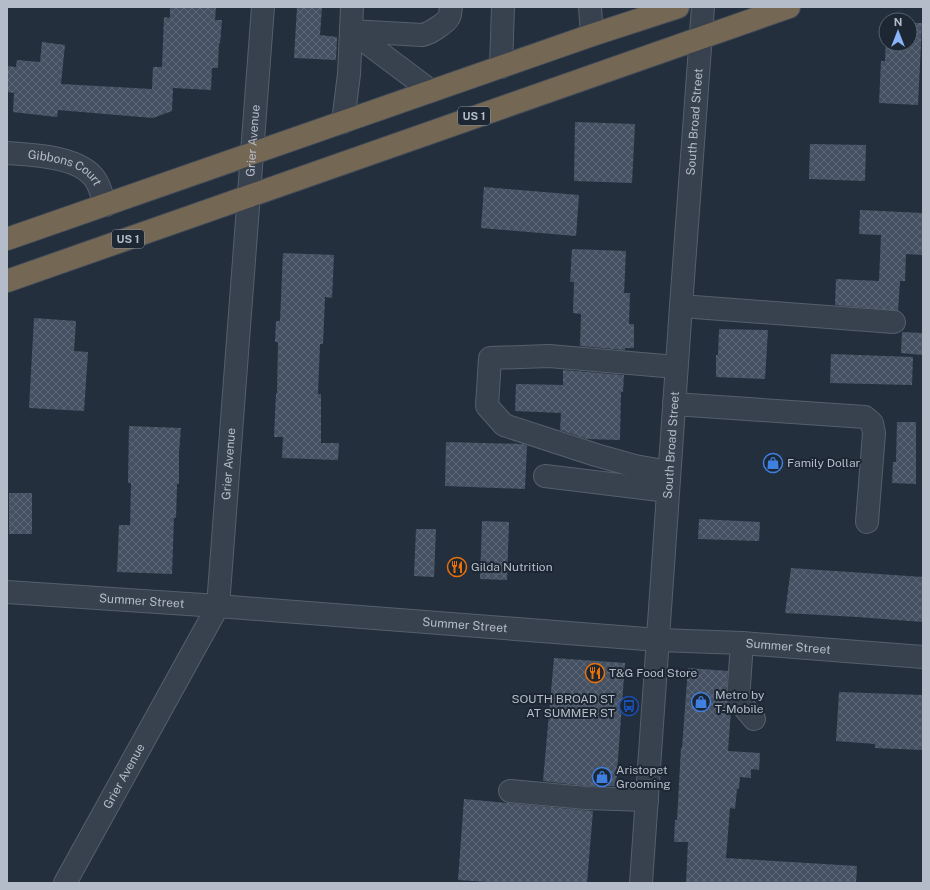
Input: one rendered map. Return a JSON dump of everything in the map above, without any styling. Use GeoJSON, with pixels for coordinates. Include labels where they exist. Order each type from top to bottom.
{"type":"FeatureCollection","features":[{"type":"Feature","properties":{"kind":"highway"},"geometry":{"type":"LineString","coordinates":[[7,240],[592,35],[678,7]]}},
{"type":"Feature","properties":{"kind":"highway","name":"US 1"},"geometry":{"type":"LineString","coordinates":[[7,281],[249,197],[474,116],[789,7]]}},
{"type":"Feature","properties":{"kind":"street","name":"Grier Avenue"},"geometry":{"type":"LineString","coordinates":[[65,883],[218,606],[263,7]]}},
{"type":"Feature","properties":{"kind":"street"},"geometry":{"type":"LineString","coordinates":[[343,122],[349,74],[352,7]]}},
{"type":"Feature","properties":{"kind":"street"},"geometry":{"type":"LineString","coordinates":[[351,31],[427,34],[447,19],[451,7]]}},
{"type":"Feature","properties":{"kind":"street"},"geometry":{"type":"LineString","coordinates":[[501,67],[503,7]]}},
{"type":"Feature","properties":{"kind":"street"},"geometry":{"type":"LineString","coordinates":[[590,7],[592,35]]}},
{"type":"Feature","properties":{"kind":"street","name":"South Broad Street"},"geometry":{"type":"LineString","coordinates":[[641,883],[680,306],[703,7]]}},
{"type":"Feature","properties":{"kind":"street"},"geometry":{"type":"LineString","coordinates":[[351,31],[431,91]]}},
{"type":"Feature","properties":{"kind":"street","name":"Gibbons Court"},"geometry":{"type":"LineString","coordinates":[[7,153],[60,159],[75,164],[95,179],[106,205]]}},
{"type":"Feature","properties":{"kind":"street"},"geometry":{"type":"LineString","coordinates":[[680,306],[894,322]]}},
{"type":"Feature","properties":{"kind":"street"},"geometry":{"type":"LineString","coordinates":[[669,482],[635,466],[504,425],[487,406],[490,358],[550,356],[676,367]]}},
{"type":"Feature","properties":{"kind":"street"},"geometry":{"type":"LineString","coordinates":[[674,404],[865,417],[872,423],[874,433],[867,522]]}},
{"type":"Feature","properties":{"kind":"street"},"geometry":{"type":"LineString","coordinates":[[545,476],[669,482]]}},
{"type":"Feature","properties":{"kind":"street","name":"Summer Street"},"geometry":{"type":"LineString","coordinates":[[7,592],[218,606],[658,640],[742,643],[923,657]]}},
{"type":"Feature","properties":{"kind":"street"},"geometry":{"type":"LineString","coordinates":[[742,643],[738,700],[754,719]]}},
{"type":"Feature","properties":{"kind":"street"},"geometry":{"type":"LineString","coordinates":[[510,791],[586,798],[647,800]]}},
{"type":"Feature","properties":{"kind":"building"},"geometry":{"type":"Polygon","coordinates":[[[170,7],[216,7],[215,20],[222,20],[218,68],[212,68],[211,90],[173,88],[172,111],[153,118],[58,110],[57,117],[13,112],[14,93],[7,92],[7,66],[16,67],[17,60],[40,62],[42,42],[65,45],[61,84],[152,89],[153,67],[162,67],[164,17],[170,18],[170,7]]]}},
{"type":"Feature","properties":{"kind":"building"},"geometry":{"type":"Polygon","coordinates":[[[297,7],[322,7],[320,35],[337,37],[336,60],[294,58],[297,7]]]}},
{"type":"Feature","properties":{"kind":"building"},"geometry":{"type":"Polygon","coordinates":[[[918,23],[922,23],[918,105],[879,103],[881,61],[885,61],[885,52],[918,52],[918,23]]]}},
{"type":"Feature","properties":{"kind":"building"},"geometry":{"type":"Polygon","coordinates":[[[575,122],[635,124],[632,183],[574,181],[575,122]]]}},
{"type":"Feature","properties":{"kind":"building"},"geometry":{"type":"Polygon","coordinates":[[[810,144],[866,145],[865,181],[809,179],[810,144]]]}},
{"type":"Feature","properties":{"kind":"building"},"geometry":{"type":"Polygon","coordinates":[[[484,187],[579,195],[576,236],[481,228],[484,187]]]}},
{"type":"Feature","properties":{"kind":"building"},"geometry":{"type":"Polygon","coordinates":[[[860,210],[923,213],[923,255],[906,254],[905,281],[900,281],[898,311],[835,305],[836,279],[879,281],[881,235],[859,234],[860,210]]]}},
{"type":"Feature","properties":{"kind":"building"},"geometry":{"type":"Polygon","coordinates":[[[572,249],[626,251],[624,293],[630,293],[629,324],[634,324],[634,348],[625,348],[625,350],[580,346],[581,314],[573,313],[574,282],[570,282],[572,249]]]}},
{"type":"Feature","properties":{"kind":"building"},"geometry":{"type":"Polygon","coordinates":[[[283,253],[334,255],[332,298],[325,297],[323,344],[320,344],[318,394],[321,394],[321,443],[339,443],[338,460],[282,458],[283,437],[274,437],[278,342],[275,342],[276,321],[280,321],[283,253]]]}},
{"type":"Feature","properties":{"kind":"building"},"geometry":{"type":"Polygon","coordinates":[[[34,318],[76,321],[74,351],[88,352],[84,411],[29,408],[34,318]]]}},
{"type":"Feature","properties":{"kind":"building"},"geometry":{"type":"Polygon","coordinates":[[[719,329],[768,330],[765,379],[716,377],[716,355],[718,355],[719,329]]]}},
{"type":"Feature","properties":{"kind":"building"},"geometry":{"type":"Polygon","coordinates":[[[902,332],[923,333],[922,355],[901,353],[902,332]]]}},
{"type":"Feature","properties":{"kind":"building"},"geometry":{"type":"Polygon","coordinates":[[[831,354],[913,357],[912,385],[830,383],[831,354]]]}},
{"type":"Feature","properties":{"kind":"building"},"geometry":{"type":"Polygon","coordinates":[[[563,370],[624,375],[623,392],[621,392],[620,440],[587,439],[560,430],[561,413],[515,411],[516,384],[563,385],[563,370]]]}},
{"type":"Feature","properties":{"kind":"building"},"geometry":{"type":"Polygon","coordinates":[[[897,422],[916,422],[916,484],[892,483],[893,462],[896,462],[897,422]]]}},
{"type":"Feature","properties":{"kind":"building"},"geometry":{"type":"Polygon","coordinates":[[[129,426],[181,428],[179,484],[177,484],[176,518],[174,518],[172,574],[117,572],[119,525],[130,525],[131,483],[128,483],[129,426]]]}},
{"type":"Feature","properties":{"kind":"building"},"geometry":{"type":"Polygon","coordinates":[[[446,442],[523,444],[527,446],[525,489],[445,486],[446,442]]]}},
{"type":"Feature","properties":{"kind":"building"},"geometry":{"type":"Polygon","coordinates":[[[9,493],[32,493],[32,534],[9,534],[9,493]]]}},
{"type":"Feature","properties":{"kind":"building"},"geometry":{"type":"Polygon","coordinates":[[[699,519],[760,522],[759,541],[698,539],[699,519]]]}},
{"type":"Feature","properties":{"kind":"building"},"geometry":{"type":"Polygon","coordinates":[[[482,521],[509,522],[507,580],[480,579],[482,521]]]}},
{"type":"Feature","properties":{"kind":"building"},"geometry":{"type":"Polygon","coordinates":[[[416,529],[436,529],[434,577],[414,576],[416,529]]]}},
{"type":"Feature","properties":{"kind":"building"},"geometry":{"type":"Polygon","coordinates":[[[791,568],[923,577],[923,622],[785,613],[791,568]]]}},
{"type":"Feature","properties":{"kind":"building"},"geometry":{"type":"Polygon","coordinates":[[[554,658],[625,663],[616,786],[587,786],[543,781],[554,658]]]}},
{"type":"Feature","properties":{"kind":"building"},"geometry":{"type":"Polygon","coordinates":[[[688,668],[728,671],[726,699],[731,711],[728,751],[760,753],[759,770],[751,769],[751,778],[740,777],[735,809],[730,808],[726,858],[857,866],[856,883],[686,883],[688,842],[674,842],[675,820],[677,820],[681,748],[688,668]]]}},
{"type":"Feature","properties":{"kind":"building"},"geometry":{"type":"Polygon","coordinates":[[[839,692],[923,695],[923,750],[875,748],[875,744],[836,741],[839,692]]]}},
{"type":"Feature","properties":{"kind":"building"},"geometry":{"type":"Polygon","coordinates":[[[464,799],[593,811],[587,883],[504,883],[458,880],[464,799]]]}},
{"type":"Feature","properties":{"kind":"place","name":"Family Dollar"},"geometry":{"type":"Point","coordinates":[773,463]}},
{"type":"Feature","properties":{"kind":"place","name":"Gilda Nutrition"},"geometry":{"type":"Point","coordinates":[457,567]}},
{"type":"Feature","properties":{"kind":"place","name":"T&G Food Store"},"geometry":{"type":"Point","coordinates":[595,673]}},
{"type":"Feature","properties":{"kind":"place","name":"Metro by T-Mobile"},"geometry":{"type":"Point","coordinates":[701,702]}},
{"type":"Feature","properties":{"kind":"place","name":"SOUTH BROAD ST AT SUMMER ST"},"geometry":{"type":"Point","coordinates":[629,706]}},
{"type":"Feature","properties":{"kind":"place","name":"Aristopet Grooming"},"geometry":{"type":"Point","coordinates":[602,777]}}]}
